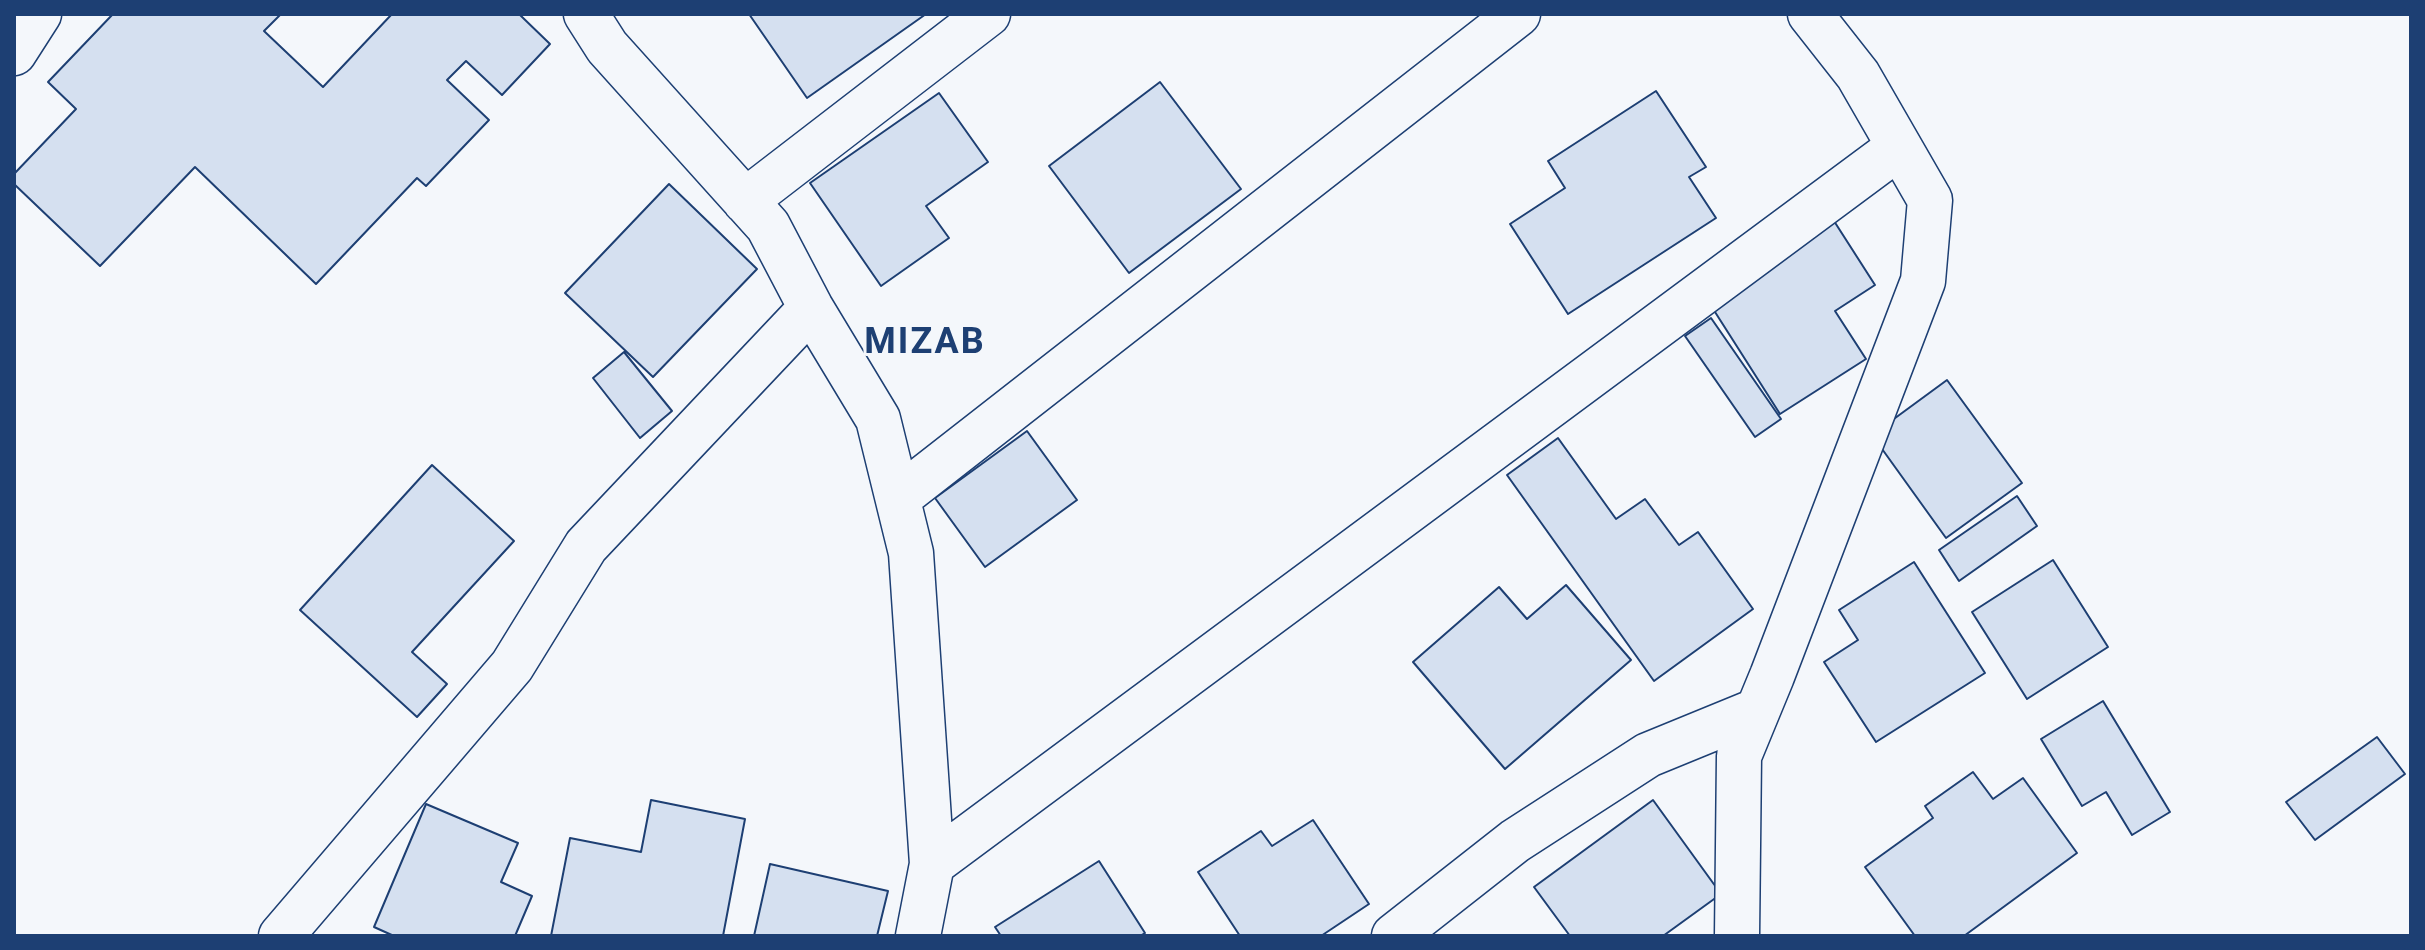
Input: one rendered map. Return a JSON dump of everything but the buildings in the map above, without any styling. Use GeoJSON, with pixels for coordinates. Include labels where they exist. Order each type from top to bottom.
{"type":"FeatureCollection","features":[{"type":"Feature","properties":{"kind":"street"},"geometry":{"type":"LineString","coordinates":[[14,53],[39,14]]}},
{"type":"Feature","properties":{"kind":"street"},"geometry":{"type":"LineString","coordinates":[[586,14],[607,47],[768,226],[811,308],[878,419],[911,553],[932,864],[918,936]]}},
{"type":"Feature","properties":{"kind":"street"},"geometry":{"type":"LineString","coordinates":[[745,201],[988,14]]}},
{"type":"Feature","properties":{"kind":"street"},"geometry":{"type":"LineString","coordinates":[[898,498],[1518,14]]}},
{"type":"Feature","properties":{"kind":"street"},"geometry":{"type":"LineString","coordinates":[[1737,936],[1739,756],[1923,281],[1930,200],[1858,75],[1810,14]]}},
{"type":"Feature","properties":{"kind":"street"},"geometry":{"type":"LineString","coordinates":[[932,864],[1899,147]]}},
{"type":"Feature","properties":{"kind":"street"},"geometry":{"type":"LineString","coordinates":[[281,936],[512,666],[586,546],[811,308]]}},
{"type":"Feature","properties":{"kind":"street"},"geometry":{"type":"LineString","coordinates":[[1394,936],[1515,841],[1648,755],[1758,710]]}},
{"type":"Feature","properties":{"kind":"district","name":"MIZAB"},"geometry":{"type":"Point","coordinates":[925,344]}}]}
